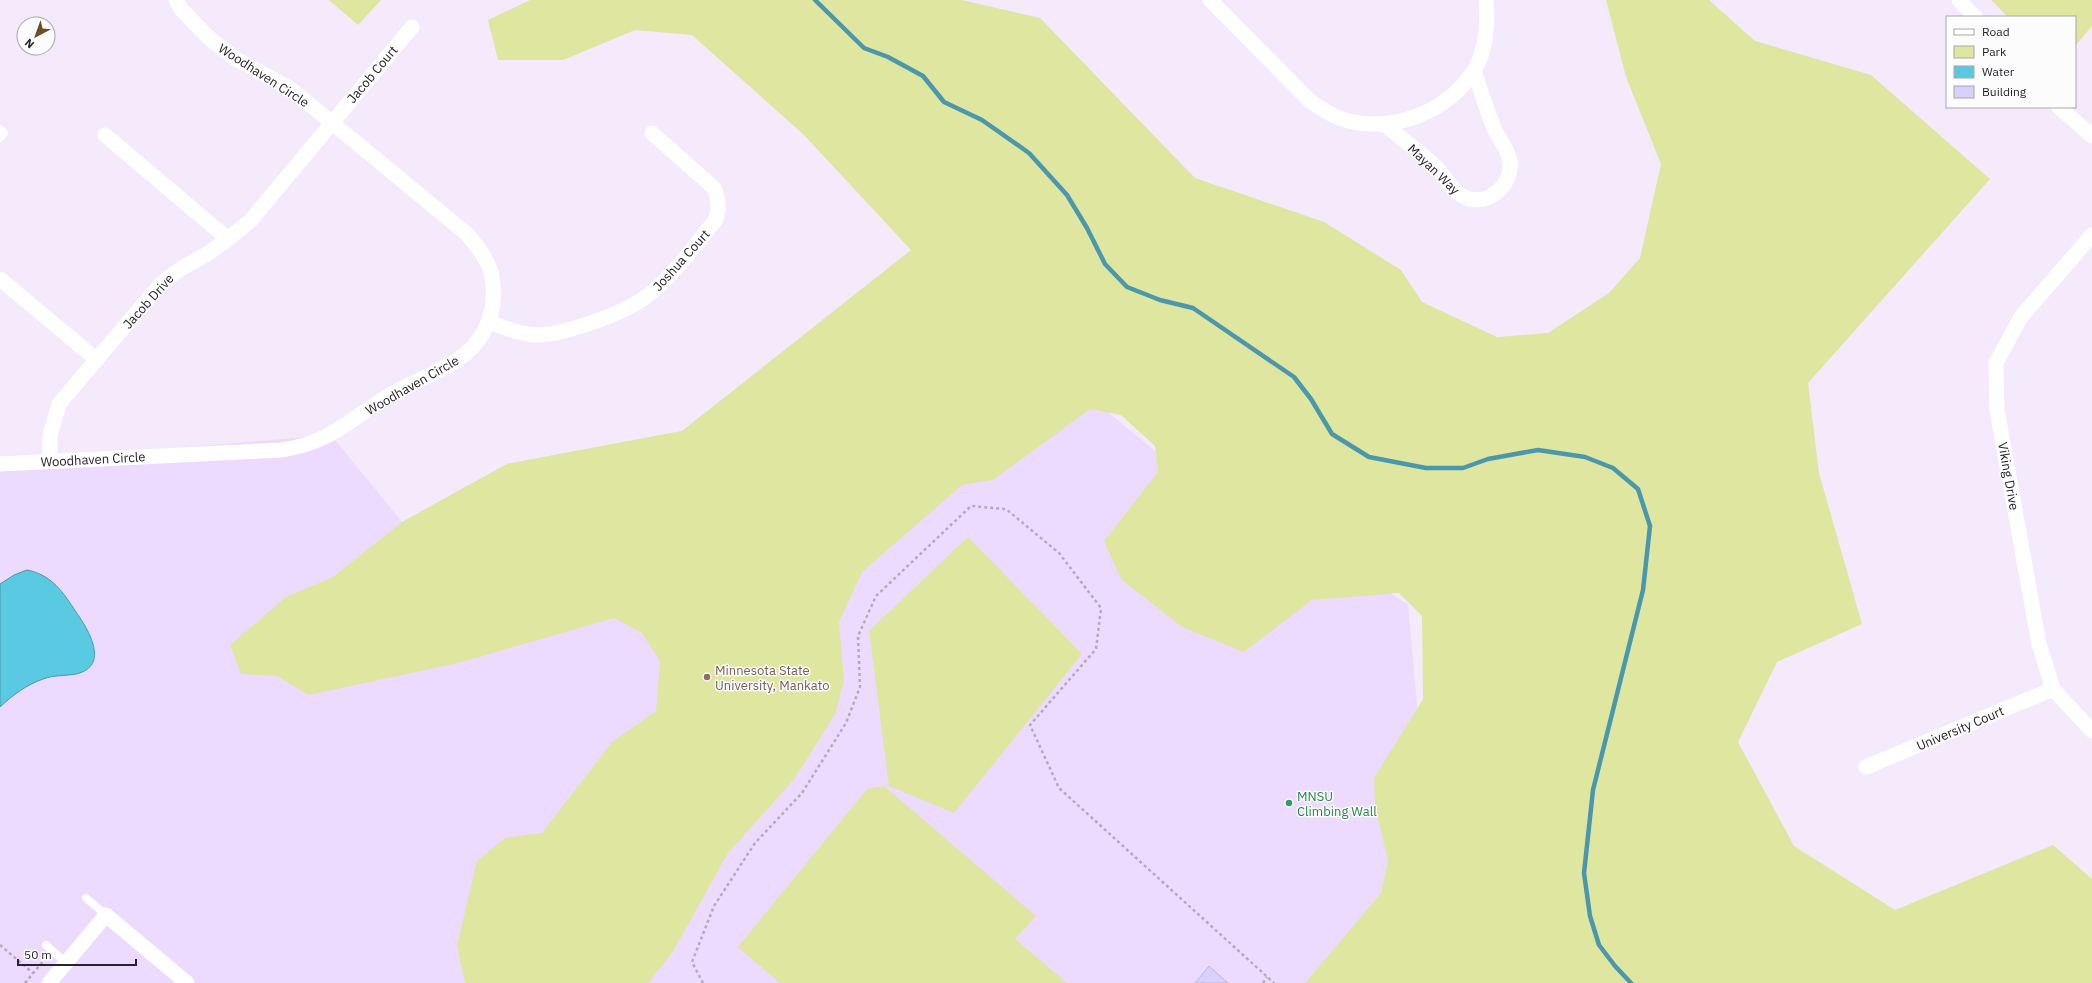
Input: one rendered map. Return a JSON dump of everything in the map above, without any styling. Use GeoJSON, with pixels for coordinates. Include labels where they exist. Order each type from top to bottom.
{"type":"FeatureCollection","features":[{"type":"Feature","properties":{"kind":"street","name":"Woodhaven Circle"},"geometry":{"type":"LineString","coordinates":[[0,464],[280,450],[314,444],[385,398],[459,359],[481,337],[489,322],[493,308],[491,271],[477,247],[456,224],[332,121],[291,90],[236,59],[208,38],[181,9],[176,0]]}},
{"type":"Feature","properties":{"kind":"street"},"geometry":{"type":"LineString","coordinates":[[1210,0],[1310,101],[1327,113],[1344,120],[1363,124],[1384,124],[1415,118],[1437,106],[1454,94],[1474,71],[1480,55],[1488,20],[1486,0]]}},
{"type":"Feature","properties":{"kind":"street"},"geometry":{"type":"LineString","coordinates":[[1959,0],[1974,16]]}},
{"type":"Feature","properties":{"kind":"street","name":"Jacob Court"},"geometry":{"type":"LineString","coordinates":[[332,121],[412,27]]}},
{"type":"Feature","properties":{"kind":"street","name":"Mayan Way"},"geometry":{"type":"LineString","coordinates":[[1384,124],[1438,169],[1453,189],[1463,197],[1475,200],[1487,198],[1499,192],[1510,173],[1508,152],[1494,128],[1474,71]]}},
{"type":"Feature","properties":{"kind":"street"},"geometry":{"type":"LineString","coordinates":[[2060,108],[2092,136]]}},
{"type":"Feature","properties":{"kind":"street","name":"Jacob Drive"},"geometry":{"type":"LineString","coordinates":[[50,461],[50,436],[60,404],[159,286],[171,274],[228,239],[251,220],[332,121]]}},
{"type":"Feature","properties":{"kind":"street","name":"Joshua Court"},"geometry":{"type":"LineString","coordinates":[[489,322],[527,334],[550,335],[561,332],[594,322],[630,306],[647,296],[677,267],[715,222],[718,214],[718,197],[714,188],[652,133]]}},
{"type":"Feature","properties":{"kind":"street"},"geometry":{"type":"LineString","coordinates":[[105,135],[228,239]]}},
{"type":"Feature","properties":{"kind":"street","name":"Viking Drive"},"geometry":{"type":"LineString","coordinates":[[2092,235],[2021,317],[1996,363],[1997,410],[2039,644],[2053,689],[2092,731]]}},
{"type":"Feature","properties":{"kind":"street"},"geometry":{"type":"LineString","coordinates":[[0,279],[97,360]]}},
{"type":"Feature","properties":{"kind":"street","name":"University Court"},"geometry":{"type":"LineString","coordinates":[[1866,767],[2053,689]]}},
{"type":"Feature","properties":{"kind":"street"},"geometry":{"type":"LineString","coordinates":[[49,983],[106,915],[187,983]]}},
{"type":"Feature","properties":{"kind":"lane"},"geometry":{"type":"LineString","coordinates":[[0,129],[4,133],[0,138]]}},
{"type":"Feature","properties":{"kind":"lane"},"geometry":{"type":"LineString","coordinates":[[86,898],[106,915]]}},
{"type":"Feature","properties":{"kind":"lane"},"geometry":{"type":"LineString","coordinates":[[49,948],[66,962]]}},
{"type":"Feature","properties":{"kind":"path"},"geometry":{"type":"LineString","coordinates":[[703,983],[692,962],[714,906],[755,843],[802,793],[846,723],[860,687],[858,636],[876,596],[971,506],[1006,509],[1059,552],[1101,608],[1096,649],[1030,725],[1060,788],[1274,983]]}},
{"type":"Feature","properties":{"kind":"path"},"geometry":{"type":"LineString","coordinates":[[0,945],[33,973]]}},
{"type":"Feature","properties":{"kind":"path"},"geometry":{"type":"LineString","coordinates":[[24,983],[33,973],[49,948]]}},
{"type":"Feature","properties":{"kind":"path"},"geometry":{"type":"LineString","coordinates":[[1263,983],[1267,977]]}},
{"type":"Feature","properties":{"kind":"shaded area","name":"Minnesota State University, Mankato"},"geometry":{"type":"Polygon","coordinates":[[[912,250],[1167,461],[1408,604],[1421,751],[1370,983],[0,983],[0,463],[331,435],[402,522],[507,464],[682,431],[912,250]]]}},
{"type":"Feature","properties":{"kind":"green space"},"geometry":{"type":"Polygon","coordinates":[[[329,0],[381,0],[358,25],[329,0]]]}},
{"type":"Feature","properties":{"kind":"green space"},"geometry":{"type":"Polygon","coordinates":[[[530,0],[962,0],[1040,18],[1195,178],[1324,222],[1401,270],[1422,302],[1497,337],[1548,333],[1609,293],[1640,258],[1661,164],[1626,77],[1606,0],[1709,0],[1755,41],[1871,75],[1990,179],[1808,383],[1819,473],[1862,624],[1777,662],[1738,742],[1794,846],[1895,910],[2053,845],[2092,879],[2092,983],[1305,983],[1381,893],[1388,861],[1375,805],[1374,778],[1423,699],[1422,616],[1399,593],[1312,600],[1244,652],[1182,627],[1121,579],[1104,541],[1158,472],[1155,446],[1121,415],[1090,409],[993,480],[962,485],[862,572],[839,622],[844,681],[835,714],[795,778],[728,853],[672,953],[648,983],[465,983],[457,946],[477,861],[505,838],[542,833],[612,742],[656,711],[660,661],[642,633],[614,618],[458,663],[309,695],[277,676],[241,674],[230,645],[286,597],[333,577],[402,522],[507,464],[682,431],[911,250],[804,135],[692,35],[635,30],[563,60],[498,60],[488,20],[530,0]]]}},
{"type":"Feature","properties":{"kind":"green space"},"geometry":{"type":"Polygon","coordinates":[[[1991,0],[2092,0],[2092,26],[2076,45],[2076,16],[2007,16],[1991,0]]]}},
{"type":"Feature","properties":{"kind":"green space"},"geometry":{"type":"Polygon","coordinates":[[[968,537],[1082,654],[954,813],[889,786],[869,631],[968,537]]]}},
{"type":"Feature","properties":{"kind":"green space"},"geometry":{"type":"Polygon","coordinates":[[[884,786],[1036,916],[1015,939],[1067,983],[780,983],[738,947],[867,789],[884,786]]]}},
{"type":"Feature","properties":{"kind":"water"},"geometry":{"type":"Polygon","coordinates":[[[27,570],[36,572],[50,580],[61,591],[81,619],[91,637],[95,655],[87,670],[76,674],[51,677],[37,681],[10,698],[0,707],[0,584],[14,575],[27,570]]]}},
{"type":"Feature","properties":{"kind":"building"},"geometry":{"type":"Polygon","coordinates":[[[1209,966],[1228,983],[1195,983],[1209,966]]]}},
{"type":"Feature","properties":{"kind":"waterway"},"geometry":{"type":"LineString","coordinates":[[815,0],[864,48],[888,57],[923,76],[944,102],[982,120],[1029,153],[1067,195],[1087,228],[1105,264],[1127,287],[1160,300],[1193,308],[1294,377],[1311,399],[1332,434],[1369,457],[1426,468],[1463,468],[1488,459],[1538,450],[1585,457],[1613,468],[1638,489],[1650,526],[1643,590],[1593,790],[1584,873],[1590,916],[1599,945],[1615,966],[1631,983]]}},
{"type":"Feature","properties":{"kind":"place","name":"Minnesota State University, Mankato"},"geometry":{"type":"Point","coordinates":[707,677]}},
{"type":"Feature","properties":{"kind":"place","name":"MNSU Climbing Wall"},"geometry":{"type":"Point","coordinates":[1289,803]}}]}
